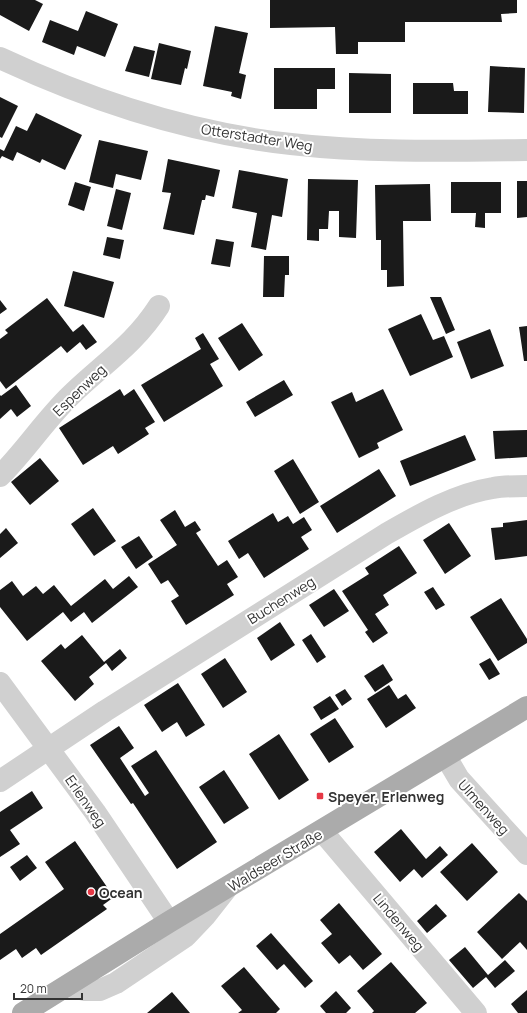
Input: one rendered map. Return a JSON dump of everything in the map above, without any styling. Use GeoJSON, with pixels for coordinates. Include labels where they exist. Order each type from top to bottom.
{"type":"FeatureCollection","features":[{"type":"Feature","properties":{"kind":"main road","name":"Waldseer Straße"},"geometry":{"type":"LineString","coordinates":[[23,1013],[169,922],[527,707]]}},
{"type":"Feature","properties":{"kind":"street","name":"Otterstadter Weg"},"geometry":{"type":"LineString","coordinates":[[0,58],[69,88],[123,108],[178,124],[237,136],[291,144],[351,149],[527,150]]}},
{"type":"Feature","properties":{"kind":"street","name":"Espenweg"},"geometry":{"type":"LineString","coordinates":[[0,476],[18,458],[70,396],[131,343],[147,325],[159,306]]}},
{"type":"Feature","properties":{"kind":"street","name":"Buchenweg"},"geometry":{"type":"LineString","coordinates":[[0,781],[125,698],[386,534],[411,520],[470,494],[493,488],[527,486]]}},
{"type":"Feature","properties":{"kind":"street","name":"Erlenweg"},"geometry":{"type":"LineString","coordinates":[[0,683],[49,748],[169,922]]}},
{"type":"Feature","properties":{"kind":"street","name":"Ulmenweg"},"geometry":{"type":"LineString","coordinates":[[446,756],[459,779],[527,854]]}},
{"type":"Feature","properties":{"kind":"street","name":"Lindenweg"},"geometry":{"type":"LineString","coordinates":[[322,831],[476,1013]]}},
{"type":"Feature","properties":{"kind":"street"},"geometry":{"type":"LineString","coordinates":[[68,986],[85,990],[100,990],[116,982],[186,936],[205,916],[227,888]]}},
{"type":"Feature","properties":{"kind":"building"},"geometry":{"type":"Polygon","coordinates":[[[0,0],[35,0],[43,4],[29,31],[0,15],[0,0]]]}},
{"type":"Feature","properties":{"kind":"building"},"geometry":{"type":"Polygon","coordinates":[[[270,0],[517,0],[517,13],[501,14],[502,22],[405,22],[405,42],[358,42],[358,54],[336,54],[335,27],[270,28],[270,0]]]}},
{"type":"Feature","properties":{"kind":"building"},"geometry":{"type":"Polygon","coordinates":[[[86,11],[118,24],[105,57],[77,46],[74,55],[42,42],[50,20],[78,31],[86,11]]]}},
{"type":"Feature","properties":{"kind":"building"},"geometry":{"type":"Polygon","coordinates":[[[215,26],[248,33],[239,73],[246,75],[241,99],[231,96],[232,92],[203,86],[215,26]]]}},
{"type":"Feature","properties":{"kind":"building"},"geometry":{"type":"Polygon","coordinates":[[[159,43],[191,51],[187,69],[185,68],[181,85],[151,79],[159,43]]]}},
{"type":"Feature","properties":{"kind":"building"},"geometry":{"type":"Polygon","coordinates":[[[134,46],[155,51],[149,77],[125,71],[134,46]]]}},
{"type":"Feature","properties":{"kind":"building"},"geometry":{"type":"Polygon","coordinates":[[[490,66],[525,68],[524,113],[488,112],[490,66]]]}},
{"type":"Feature","properties":{"kind":"building"},"geometry":{"type":"Polygon","coordinates":[[[274,68],[335,68],[335,89],[317,89],[317,109],[274,109],[274,68]]]}},
{"type":"Feature","properties":{"kind":"building"},"geometry":{"type":"Polygon","coordinates":[[[349,73],[391,74],[391,113],[349,113],[349,73]]]}},
{"type":"Feature","properties":{"kind":"building"},"geometry":{"type":"Polygon","coordinates":[[[413,83],[453,83],[454,91],[468,91],[468,114],[413,114],[413,83]]]}},
{"type":"Feature","properties":{"kind":"building"},"geometry":{"type":"Polygon","coordinates":[[[0,97],[18,106],[2,138],[0,137],[0,97]]]}},
{"type":"Feature","properties":{"kind":"building"},"geometry":{"type":"Polygon","coordinates":[[[36,113],[82,135],[65,170],[42,159],[40,163],[17,152],[13,161],[2,156],[0,159],[0,149],[4,151],[16,126],[27,131],[36,113]]]}},
{"type":"Feature","properties":{"kind":"building"},"geometry":{"type":"Polygon","coordinates":[[[99,140],[148,151],[141,180],[116,174],[113,188],[89,182],[99,140]]]}},
{"type":"Feature","properties":{"kind":"building"},"geometry":{"type":"Polygon","coordinates":[[[168,159],[220,170],[214,197],[206,195],[205,200],[202,200],[194,235],[163,229],[171,193],[162,192],[168,159]]]}},
{"type":"Feature","properties":{"kind":"building"},"geometry":{"type":"Polygon","coordinates":[[[239,170],[288,179],[282,217],[272,215],[266,250],[251,247],[257,213],[232,208],[239,170]]]}},
{"type":"Feature","properties":{"kind":"building"},"geometry":{"type":"Polygon","coordinates":[[[308,179],[358,180],[356,238],[339,237],[339,211],[329,211],[328,229],[319,229],[319,241],[307,240],[308,179]]]}},
{"type":"Feature","properties":{"kind":"building"},"geometry":{"type":"Polygon","coordinates":[[[517,181],[527,181],[527,217],[517,218],[517,181]]]}},
{"type":"Feature","properties":{"kind":"building"},"geometry":{"type":"Polygon","coordinates":[[[75,182],[91,187],[84,211],[68,205],[75,182]]]}},
{"type":"Feature","properties":{"kind":"building"},"geometry":{"type":"Polygon","coordinates":[[[451,182],[501,182],[501,213],[485,213],[485,228],[475,227],[476,213],[451,213],[451,182]]]}},
{"type":"Feature","properties":{"kind":"building"},"geometry":{"type":"Polygon","coordinates":[[[430,184],[431,221],[403,221],[404,286],[387,287],[387,270],[381,270],[381,240],[376,240],[375,185],[430,184]]]}},
{"type":"Feature","properties":{"kind":"building"},"geometry":{"type":"Polygon","coordinates":[[[116,189],[131,193],[122,230],[107,226],[116,189]]]}},
{"type":"Feature","properties":{"kind":"building"},"geometry":{"type":"Polygon","coordinates":[[[107,237],[124,240],[120,259],[103,255],[107,237]]]}},
{"type":"Feature","properties":{"kind":"building"},"geometry":{"type":"Polygon","coordinates":[[[216,239],[234,242],[230,267],[211,264],[216,239]]]}},
{"type":"Feature","properties":{"kind":"building"},"geometry":{"type":"Polygon","coordinates":[[[264,256],[289,256],[289,275],[285,275],[284,297],[263,297],[264,256]]]}},
{"type":"Feature","properties":{"kind":"building"},"geometry":{"type":"Polygon","coordinates":[[[73,271],[114,282],[104,318],[64,306],[73,271]]]}},
{"type":"Feature","properties":{"kind":"building"},"geometry":{"type":"Polygon","coordinates":[[[430,297],[441,297],[455,330],[446,334],[430,297]]]}},
{"type":"Feature","properties":{"kind":"building"},"geometry":{"type":"Polygon","coordinates":[[[47,298],[73,332],[83,324],[97,342],[86,350],[80,342],[67,353],[61,346],[6,389],[0,381],[0,339],[8,333],[5,330],[47,298]]]}},
{"type":"Feature","properties":{"kind":"building"},"geometry":{"type":"Polygon","coordinates":[[[0,300],[7,309],[0,314],[0,300]]]}},
{"type":"Feature","properties":{"kind":"building"},"geometry":{"type":"Polygon","coordinates":[[[421,314],[433,340],[444,336],[453,357],[410,376],[388,329],[421,314]]]}},
{"type":"Feature","properties":{"kind":"building"},"geometry":{"type":"Polygon","coordinates":[[[242,323],[263,355],[239,371],[218,338],[242,323]]]}},
{"type":"Feature","properties":{"kind":"building"},"geometry":{"type":"Polygon","coordinates":[[[527,326],[527,361],[524,361],[519,327],[527,326]]]}},
{"type":"Feature","properties":{"kind":"building"},"geometry":{"type":"Polygon","coordinates":[[[490,329],[504,366],[471,379],[457,342],[490,329]]]}},
{"type":"Feature","properties":{"kind":"building"},"geometry":{"type":"Polygon","coordinates":[[[203,333],[219,359],[210,364],[223,386],[164,422],[141,385],[201,349],[195,338],[203,333]]]}},
{"type":"Feature","properties":{"kind":"building"},"geometry":{"type":"Polygon","coordinates":[[[284,380],[293,395],[255,417],[246,402],[284,380]]]}},
{"type":"Feature","properties":{"kind":"building"},"geometry":{"type":"Polygon","coordinates":[[[16,385],[31,406],[17,417],[11,409],[0,419],[0,395],[1,396],[16,385]]]}},
{"type":"Feature","properties":{"kind":"building"},"geometry":{"type":"Polygon","coordinates":[[[120,389],[124,396],[134,389],[155,422],[145,428],[149,434],[118,454],[113,446],[83,465],[59,428],[120,389]]]}},
{"type":"Feature","properties":{"kind":"building"},"geometry":{"type":"Polygon","coordinates":[[[383,389],[403,430],[377,443],[379,448],[359,458],[331,402],[352,392],[356,402],[383,389]]]}},
{"type":"Feature","properties":{"kind":"building"},"geometry":{"type":"Polygon","coordinates":[[[527,430],[527,457],[495,459],[493,431],[527,430]]]}},
{"type":"Feature","properties":{"kind":"building"},"geometry":{"type":"Polygon","coordinates":[[[465,435],[476,460],[410,486],[400,461],[465,435]]]}},
{"type":"Feature","properties":{"kind":"building"},"geometry":{"type":"Polygon","coordinates":[[[40,458],[59,481],[30,505],[11,482],[40,458]]]}},
{"type":"Feature","properties":{"kind":"building"},"geometry":{"type":"Polygon","coordinates":[[[293,459],[319,502],[300,514],[274,471],[293,459]]]}},
{"type":"Feature","properties":{"kind":"building"},"geometry":{"type":"Polygon","coordinates":[[[379,469],[396,496],[337,533],[320,506],[379,469]]]}},
{"type":"Feature","properties":{"kind":"building"},"geometry":{"type":"Polygon","coordinates":[[[93,508],[116,541],[94,556],[71,524],[93,508]]]}},
{"type":"Feature","properties":{"kind":"building"},"geometry":{"type":"Polygon","coordinates":[[[175,510],[185,527],[195,521],[201,530],[196,533],[218,566],[227,560],[238,577],[227,584],[234,595],[186,625],[171,601],[179,596],[168,580],[161,584],[148,564],[177,545],[160,520],[175,510]]]}},
{"type":"Feature","properties":{"kind":"building"},"geometry":{"type":"Polygon","coordinates":[[[273,513],[278,522],[288,516],[293,524],[304,517],[312,530],[301,537],[309,549],[264,578],[248,553],[239,559],[228,541],[273,513]]]}},
{"type":"Feature","properties":{"kind":"building"},"geometry":{"type":"Polygon","coordinates":[[[527,520],[527,556],[495,560],[491,528],[503,527],[503,523],[527,520]]]}},
{"type":"Feature","properties":{"kind":"building"},"geometry":{"type":"Polygon","coordinates":[[[449,523],[471,556],[445,574],[423,540],[449,523]]]}},
{"type":"Feature","properties":{"kind":"building"},"geometry":{"type":"Polygon","coordinates":[[[6,528],[18,543],[0,558],[0,534],[6,528]]]}},
{"type":"Feature","properties":{"kind":"building"},"geometry":{"type":"Polygon","coordinates":[[[139,536],[153,557],[136,569],[121,547],[139,536]]]}},
{"type":"Feature","properties":{"kind":"building"},"geometry":{"type":"Polygon","coordinates":[[[399,546],[417,573],[383,595],[389,605],[375,614],[388,633],[373,643],[365,632],[368,630],[342,591],[369,574],[365,568],[399,546]]]}},
{"type":"Feature","properties":{"kind":"building"},"geometry":{"type":"Polygon","coordinates":[[[129,576],[138,587],[92,623],[84,612],[71,622],[63,612],[27,641],[0,607],[0,590],[12,581],[23,596],[36,586],[43,594],[54,585],[71,606],[105,579],[113,589],[129,576]]]}},
{"type":"Feature","properties":{"kind":"building"},"geometry":{"type":"Polygon","coordinates":[[[433,587],[445,605],[436,610],[424,592],[433,587]]]}},
{"type":"Feature","properties":{"kind":"building"},"geometry":{"type":"Polygon","coordinates":[[[334,589],[349,611],[324,627],[309,605],[334,589]]]}},
{"type":"Feature","properties":{"kind":"building"},"geometry":{"type":"Polygon","coordinates":[[[501,598],[527,639],[527,643],[498,661],[470,617],[501,598]]]}},
{"type":"Feature","properties":{"kind":"building"},"geometry":{"type":"Polygon","coordinates":[[[280,622],[295,645],[271,661],[257,638],[280,622]]]}},
{"type":"Feature","properties":{"kind":"building"},"geometry":{"type":"Polygon","coordinates":[[[311,634],[326,657],[317,663],[302,640],[311,634]]]}},
{"type":"Feature","properties":{"kind":"building"},"geometry":{"type":"Polygon","coordinates":[[[82,635],[104,662],[120,649],[127,658],[112,671],[106,663],[89,677],[94,684],[75,701],[41,661],[61,644],[65,649],[82,635]]]}},
{"type":"Feature","properties":{"kind":"building"},"geometry":{"type":"Polygon","coordinates":[[[225,658],[247,692],[223,708],[201,674],[225,658]]]}},
{"type":"Feature","properties":{"kind":"building"},"geometry":{"type":"Polygon","coordinates":[[[490,658],[500,674],[489,680],[479,664],[490,658]]]}},
{"type":"Feature","properties":{"kind":"building"},"geometry":{"type":"Polygon","coordinates":[[[383,664],[393,680],[375,692],[364,676],[383,664]]]}},
{"type":"Feature","properties":{"kind":"building"},"geometry":{"type":"Polygon","coordinates":[[[178,683],[205,725],[186,737],[177,722],[162,732],[144,705],[178,683]]]}},
{"type":"Feature","properties":{"kind":"building"},"geometry":{"type":"Polygon","coordinates":[[[389,685],[398,699],[406,694],[416,708],[386,728],[367,699],[389,685]]]}},
{"type":"Feature","properties":{"kind":"building"},"geometry":{"type":"Polygon","coordinates":[[[345,689],[352,699],[342,706],[335,695],[345,689]]]}},
{"type":"Feature","properties":{"kind":"building"},"geometry":{"type":"Polygon","coordinates":[[[330,696],[339,709],[321,720],[313,707],[330,696]]]}},
{"type":"Feature","properties":{"kind":"building"},"geometry":{"type":"Polygon","coordinates":[[[335,718],[354,747],[329,763],[310,734],[335,718]]]}},
{"type":"Feature","properties":{"kind":"building"},"geometry":{"type":"Polygon","coordinates":[[[119,726],[134,748],[120,758],[145,796],[149,793],[131,766],[156,750],[217,842],[177,869],[133,803],[131,804],[90,745],[119,726]]]}},
{"type":"Feature","properties":{"kind":"building"},"geometry":{"type":"Polygon","coordinates":[[[279,734],[309,780],[279,800],[249,754],[279,734]]]}},
{"type":"Feature","properties":{"kind":"building"},"geometry":{"type":"Polygon","coordinates":[[[224,770],[249,808],[224,824],[199,787],[224,770]]]}},
{"type":"Feature","properties":{"kind":"building"},"geometry":{"type":"Polygon","coordinates":[[[32,791],[43,808],[10,830],[20,844],[0,857],[0,812],[32,791]]]}},
{"type":"Feature","properties":{"kind":"building"},"geometry":{"type":"Polygon","coordinates":[[[401,829],[426,859],[440,846],[448,855],[422,878],[414,869],[400,882],[374,852],[401,829]]]}},
{"type":"Feature","properties":{"kind":"building"},"geometry":{"type":"Polygon","coordinates":[[[75,841],[114,897],[103,905],[107,909],[41,955],[36,948],[22,958],[16,949],[0,960],[0,934],[64,889],[45,862],[75,841]]]}},
{"type":"Feature","properties":{"kind":"building"},"geometry":{"type":"Polygon","coordinates":[[[472,843],[498,872],[467,901],[440,872],[472,843]]]}},
{"type":"Feature","properties":{"kind":"building"},"geometry":{"type":"Polygon","coordinates":[[[27,855],[37,868],[20,881],[10,867],[27,855]]]}},
{"type":"Feature","properties":{"kind":"building"},"geometry":{"type":"Polygon","coordinates":[[[519,893],[527,901],[527,950],[520,942],[502,959],[477,932],[519,893]]]}},
{"type":"Feature","properties":{"kind":"building"},"geometry":{"type":"Polygon","coordinates":[[[339,903],[382,954],[363,970],[350,955],[339,964],[321,943],[332,934],[320,920],[339,903]]]}},
{"type":"Feature","properties":{"kind":"building"},"geometry":{"type":"Polygon","coordinates":[[[436,904],[447,916],[427,933],[417,921],[436,904]]]}},
{"type":"Feature","properties":{"kind":"building"},"geometry":{"type":"Polygon","coordinates":[[[271,933],[313,981],[305,988],[284,964],[277,970],[256,946],[271,933]]]}},
{"type":"Feature","properties":{"kind":"building"},"geometry":{"type":"Polygon","coordinates":[[[465,947],[488,975],[505,960],[515,971],[495,988],[486,977],[473,988],[449,960],[465,947]]]}},
{"type":"Feature","properties":{"kind":"building"},"geometry":{"type":"Polygon","coordinates":[[[391,962],[427,1003],[415,1013],[372,1013],[374,1011],[357,991],[391,962]]]}},
{"type":"Feature","properties":{"kind":"building"},"geometry":{"type":"Polygon","coordinates":[[[244,967],[280,1009],[276,1013],[238,1013],[242,1010],[221,986],[244,967]]]}},
{"type":"Feature","properties":{"kind":"building"},"geometry":{"type":"Polygon","coordinates":[[[527,990],[527,1013],[518,1013],[511,1004],[527,990]]]}},
{"type":"Feature","properties":{"kind":"building"},"geometry":{"type":"Polygon","coordinates":[[[336,991],[351,1008],[346,1013],[326,1013],[320,1006],[336,991]]]}},
{"type":"Feature","properties":{"kind":"building"},"geometry":{"type":"Polygon","coordinates":[[[172,992],[190,1013],[147,1013],[172,992]]]}},
{"type":"Feature","properties":{"kind":"place","name":"Speyer, Erlenweg"},"geometry":{"type":"Point","coordinates":[320,796]}},
{"type":"Feature","properties":{"kind":"place","name":"Ocean"},"geometry":{"type":"Point","coordinates":[91,892]}}]}
